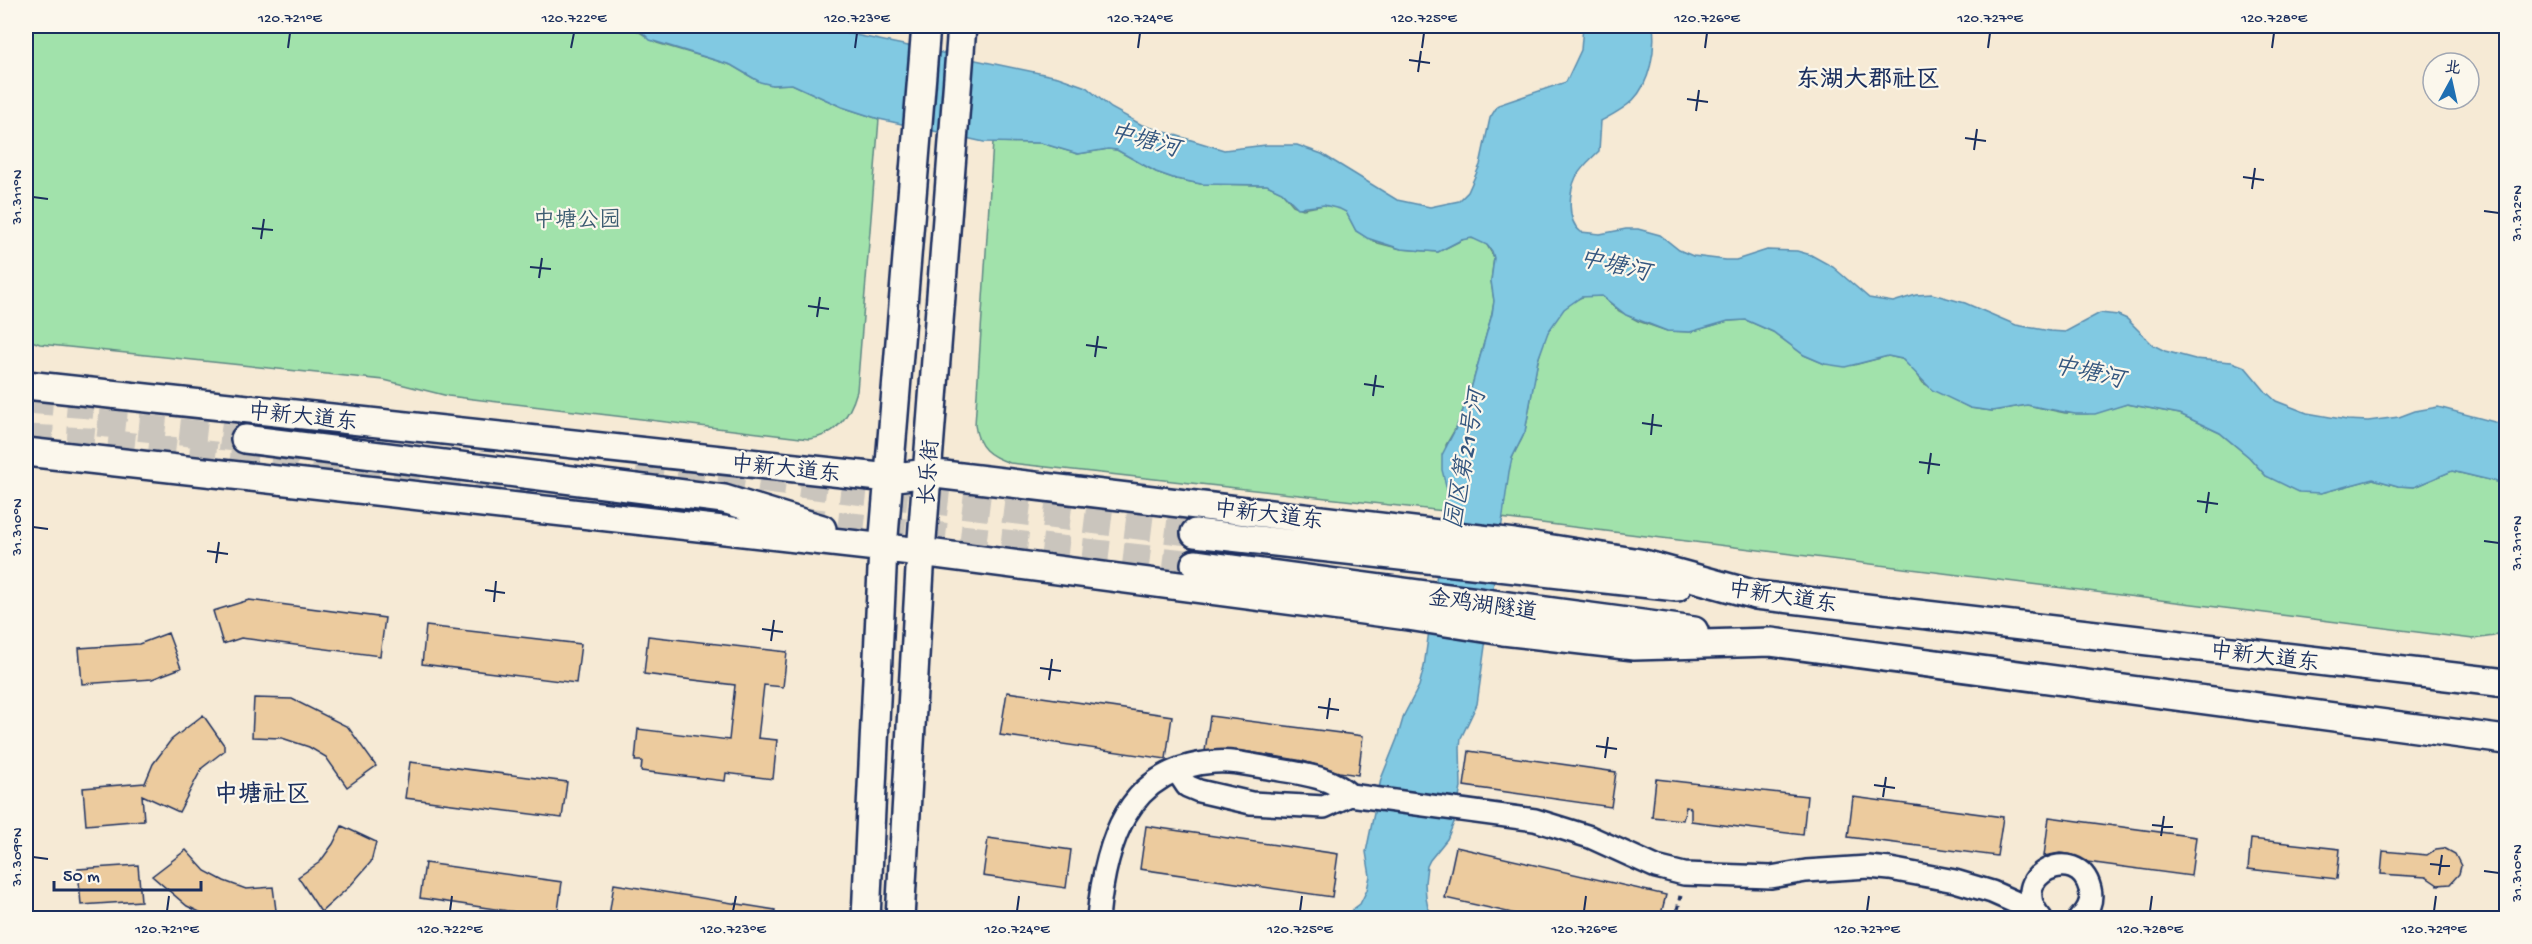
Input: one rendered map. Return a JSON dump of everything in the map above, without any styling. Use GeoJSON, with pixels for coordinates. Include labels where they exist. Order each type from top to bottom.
{"type":"FeatureCollection","features":[{"type":"Feature","properties":{"kind":"main road","name":"长乐街"},"geometry":{"type":"LineString","coordinates":[[866,918],[883,548],[926,31]]}},
{"type":"Feature","properties":{"kind":"main road","name":"长乐街"},"geometry":{"type":"LineString","coordinates":[[900,918],[921,552],[961,35]]}},
{"type":"Feature","properties":{"kind":"main road","name":"中新大道东"},"geometry":{"type":"LineString","coordinates":[[26,385],[889,478],[927,473],[1423,532],[1514,543],[1640,563],[1756,595],[2506,683]]}},
{"type":"Feature","properties":{"kind":"main road"},"geometry":{"type":"LineString","coordinates":[[245,439],[724,499],[883,548]]}},
{"type":"Feature","properties":{"kind":"main road","name":"中新大道东"},"geometry":{"type":"LineString","coordinates":[[26,452],[921,552],[1408,616],[1503,631],[1634,646],[1771,642],[2506,740]]}},
{"type":"Feature","properties":{"kind":"main road","name":"金鸡湖隧道"},"geometry":{"type":"LineString","coordinates":[[1196,533],[1756,595]]}},
{"type":"Feature","properties":{"kind":"main road","name":"金鸡湖隧道"},"geometry":{"type":"LineString","coordinates":[[1195,564],[1771,642]]}},
{"type":"Feature","properties":{"kind":"street"},"geometry":{"type":"LineString","coordinates":[[1098,918],[1103,874],[1121,824],[1139,793],[1160,778],[1176,771],[1198,763],[1216,761],[1247,764],[1338,784],[1359,796],[1535,820],[1590,837],[1656,867],[1684,874],[1772,877],[1806,871],[1890,868],[1955,881],[1992,892],[2039,915]]}},
{"type":"Feature","properties":{"kind":"street"},"geometry":{"type":"LineString","coordinates":[[1176,771],[1187,786],[1199,791],[1251,802],[1324,807],[1359,796]]}},
{"type":"Feature","properties":{"kind":"street"},"geometry":{"type":"LineString","coordinates":[[2039,915],[2031,892],[2034,883],[2047,869],[2067,866],[2084,876],[2091,894],[2086,913],[2080,918]]}},
{"type":"Feature","properties":{"kind":"path"},"geometry":{"type":"LineString","coordinates":[[1676,918],[1684,874]]}},
{"type":"Feature","properties":{"kind":"green space","name":"中塘公园"},"geometry":{"type":"Polygon","coordinates":[[[26,26],[630,26],[657,43],[731,65],[753,78],[772,85],[792,84],[842,107],[879,119],[857,391],[850,409],[834,429],[827,434],[809,439],[448,396],[384,380],[40,344],[26,339],[26,26]]]}},
{"type":"Feature","properties":{"kind":"green space"},"geometry":{"type":"Polygon","coordinates":[[[993,142],[1041,143],[1078,154],[1108,149],[1117,150],[1156,172],[1176,179],[1201,184],[1267,185],[1282,192],[1293,205],[1303,209],[1324,205],[1340,208],[1346,212],[1356,231],[1378,243],[1401,249],[1438,252],[1466,238],[1478,239],[1487,245],[1494,257],[1491,281],[1494,301],[1492,314],[1471,389],[1457,426],[1446,445],[1448,489],[1444,511],[1010,463],[990,454],[979,440],[975,425],[993,142]]]}},
{"type":"Feature","properties":{"kind":"green space"},"geometry":{"type":"Polygon","coordinates":[[[1588,295],[1602,296],[1619,311],[1638,321],[1667,331],[1690,332],[1728,321],[1746,320],[1773,332],[1804,355],[1825,364],[1854,365],[1888,356],[1902,359],[1913,368],[1923,383],[1970,408],[1992,411],[2027,405],[2065,413],[2087,414],[2127,404],[2180,414],[2220,433],[2249,457],[2266,476],[2321,493],[2373,479],[2398,486],[2414,487],[2452,471],[2506,484],[2506,628],[2494,636],[2473,639],[1501,518],[1508,473],[1513,455],[1524,434],[1540,352],[1547,333],[1557,316],[1570,303],[1588,295]]]}},
{"type":"Feature","properties":{"kind":"water"},"geometry":{"type":"Polygon","coordinates":[[[630,26],[812,26],[1058,77],[1086,87],[1111,108],[1142,125],[1224,150],[1266,145],[1297,145],[1322,154],[1397,200],[1430,207],[1459,201],[1468,192],[1480,165],[1490,118],[1498,105],[1566,82],[1581,50],[1583,26],[1653,26],[1654,45],[1644,84],[1629,103],[1601,121],[1599,151],[1576,177],[1570,206],[1573,221],[1581,232],[1600,234],[1638,229],[1660,235],[1679,250],[1693,256],[1726,260],[1736,260],[1767,250],[1797,251],[1811,255],[1833,267],[1869,298],[1893,302],[1916,295],[1932,294],[1965,303],[2016,325],[2050,331],[2065,332],[2100,313],[2118,315],[2127,319],[2153,345],[2165,351],[2195,359],[2232,362],[2245,367],[2276,401],[2307,413],[2368,421],[2399,417],[2415,411],[2438,407],[2506,425],[2506,484],[2452,471],[2414,487],[2398,486],[2373,479],[2321,493],[2299,492],[2266,476],[2249,457],[2220,433],[2180,414],[2127,404],[2095,414],[2075,414],[2027,405],[1992,411],[1970,408],[1932,390],[1902,359],[1888,356],[1845,367],[1825,364],[1804,355],[1773,332],[1746,320],[1728,321],[1690,332],[1667,331],[1626,315],[1602,296],[1581,297],[1564,309],[1548,332],[1538,360],[1525,432],[1512,458],[1477,704],[1461,738],[1461,787],[1455,820],[1447,839],[1427,866],[1426,898],[1428,908],[1437,918],[1341,918],[1360,904],[1367,890],[1370,876],[1366,852],[1381,779],[1404,715],[1419,686],[1424,667],[1448,493],[1442,470],[1442,455],[1457,426],[1471,389],[1492,314],[1494,301],[1491,281],[1494,258],[1492,251],[1487,245],[1472,238],[1461,240],[1438,252],[1401,249],[1367,238],[1356,231],[1346,212],[1340,209],[1324,205],[1298,208],[1282,192],[1267,185],[1201,184],[1176,179],[1156,172],[1117,150],[1108,149],[1078,154],[1041,143],[984,142],[879,119],[842,107],[792,84],[772,85],[760,82],[731,65],[650,40],[639,29],[630,26]]]}},
{"type":"Feature","properties":{"kind":"building"},"geometry":{"type":"Polygon","coordinates":[[[249,600],[385,618],[380,656],[241,638],[223,644],[213,611],[249,600]]]}},
{"type":"Feature","properties":{"kind":"building"},"geometry":{"type":"Polygon","coordinates":[[[426,626],[581,644],[576,683],[422,664],[426,626]]]}},
{"type":"Feature","properties":{"kind":"building"},"geometry":{"type":"Polygon","coordinates":[[[168,633],[181,668],[152,679],[82,684],[79,648],[139,644],[168,633]]]}},
{"type":"Feature","properties":{"kind":"building"},"geometry":{"type":"Polygon","coordinates":[[[648,636],[787,652],[783,687],[764,685],[758,738],[777,740],[773,779],[726,773],[725,781],[641,771],[642,761],[635,761],[638,729],[729,740],[735,685],[644,674],[648,636]]]}},
{"type":"Feature","properties":{"kind":"building"},"geometry":{"type":"Polygon","coordinates":[[[1007,692],[1172,716],[1166,759],[1000,735],[1007,692]]]}},
{"type":"Feature","properties":{"kind":"building"},"geometry":{"type":"Polygon","coordinates":[[[254,698],[292,699],[348,727],[376,766],[347,787],[326,757],[309,747],[282,738],[252,737],[254,698]]]}},
{"type":"Feature","properties":{"kind":"building"},"geometry":{"type":"Polygon","coordinates":[[[203,715],[224,745],[224,751],[202,768],[179,812],[142,795],[144,820],[86,825],[83,788],[145,783],[153,764],[171,740],[203,715]]]}},
{"type":"Feature","properties":{"kind":"building"},"geometry":{"type":"Polygon","coordinates":[[[1210,716],[1363,736],[1358,775],[1303,761],[1243,751],[1205,751],[1210,716]]]}},
{"type":"Feature","properties":{"kind":"building"},"geometry":{"type":"Polygon","coordinates":[[[1469,751],[1616,772],[1611,807],[1464,786],[1469,751]]]}},
{"type":"Feature","properties":{"kind":"building"},"geometry":{"type":"Polygon","coordinates":[[[410,762],[567,782],[562,818],[405,798],[410,762]]]}},
{"type":"Feature","properties":{"kind":"building"},"geometry":{"type":"Polygon","coordinates":[[[1656,779],[1807,796],[1803,835],[1691,821],[1691,808],[1686,807],[1683,820],[1652,817],[1656,779]]]}},
{"type":"Feature","properties":{"kind":"building"},"geometry":{"type":"Polygon","coordinates":[[[1853,797],[2003,817],[1997,856],[1848,837],[1853,797]]]}},
{"type":"Feature","properties":{"kind":"building"},"geometry":{"type":"Polygon","coordinates":[[[2049,817],[2196,837],[2191,876],[2087,862],[2073,855],[2060,853],[2044,856],[2049,817]]]}},
{"type":"Feature","properties":{"kind":"building"},"geometry":{"type":"Polygon","coordinates":[[[342,826],[376,842],[371,862],[350,886],[321,912],[298,877],[320,862],[342,826]]]}},
{"type":"Feature","properties":{"kind":"building"},"geometry":{"type":"Polygon","coordinates":[[[1146,826],[1338,854],[1332,897],[1140,869],[1146,826]]]}},
{"type":"Feature","properties":{"kind":"building"},"geometry":{"type":"Polygon","coordinates":[[[988,838],[1071,850],[1066,888],[983,876],[988,838]]]}},
{"type":"Feature","properties":{"kind":"building"},"geometry":{"type":"Polygon","coordinates":[[[2251,839],[2340,849],[2337,879],[2248,869],[2251,839]]]}},
{"type":"Feature","properties":{"kind":"building"},"geometry":{"type":"Polygon","coordinates":[[[1456,847],[1666,895],[1660,918],[1534,918],[1445,898],[1456,847]]]}},
{"type":"Feature","properties":{"kind":"building"},"geometry":{"type":"Polygon","coordinates":[[[2444,848],[2455,854],[2461,866],[2459,874],[2450,884],[2438,885],[2426,877],[2381,874],[2383,851],[2427,855],[2436,849],[2444,848]]]}},
{"type":"Feature","properties":{"kind":"building"},"geometry":{"type":"Polygon","coordinates":[[[186,850],[205,871],[224,881],[246,889],[273,887],[277,918],[212,918],[187,906],[152,876],[186,850]]]}},
{"type":"Feature","properties":{"kind":"building"},"geometry":{"type":"Polygon","coordinates":[[[425,863],[562,882],[557,918],[420,898],[425,863]]]}},
{"type":"Feature","properties":{"kind":"building"},"geometry":{"type":"Polygon","coordinates":[[[138,865],[141,901],[81,905],[78,869],[138,865]]]}},
{"type":"Feature","properties":{"kind":"building"},"geometry":{"type":"Polygon","coordinates":[[[614,884],[775,910],[774,918],[625,918],[609,916],[614,884]]]}},
{"type":"Feature","properties":{"kind":"tunnel"},"geometry":{"type":"LineString","coordinates":[[26,400],[128,408]]}},
{"type":"Feature","properties":{"kind":"tunnel"},"geometry":{"type":"LineString","coordinates":[[98,423],[245,439]]}},
{"type":"Feature","properties":{"kind":"tunnel"},"geometry":{"type":"LineString","coordinates":[[26,438],[88,441],[684,507]]}},
{"type":"Feature","properties":{"kind":"tunnel"},"geometry":{"type":"LineString","coordinates":[[637,464],[1195,533]]}},
{"type":"Feature","properties":{"kind":"tunnel"},"geometry":{"type":"LineString","coordinates":[[797,520],[1195,564]]}},
{"type":"Feature","properties":{"kind":"district","name":"东湖大郡社区"},"geometry":{"type":"Point","coordinates":[1868,78]}},
{"type":"Feature","properties":{"kind":"district","name":"中塘社区"},"geometry":{"type":"Point","coordinates":[262,793]}},
{"type":"Feature","properties":{"kind":"water label","name":"中塘河"},"geometry":{"type":"Point","coordinates":[1145,139]}},
{"type":"Feature","properties":{"kind":"water label","name":"中塘河"},"geometry":{"type":"Point","coordinates":[1615,264]}},
{"type":"Feature","properties":{"kind":"water label","name":"中塘河"},"geometry":{"type":"Point","coordinates":[2089,371]}},
{"type":"Feature","properties":{"kind":"water label","name":"园区第21号河"},"geometry":{"type":"Point","coordinates":[1464,459]}}]}
